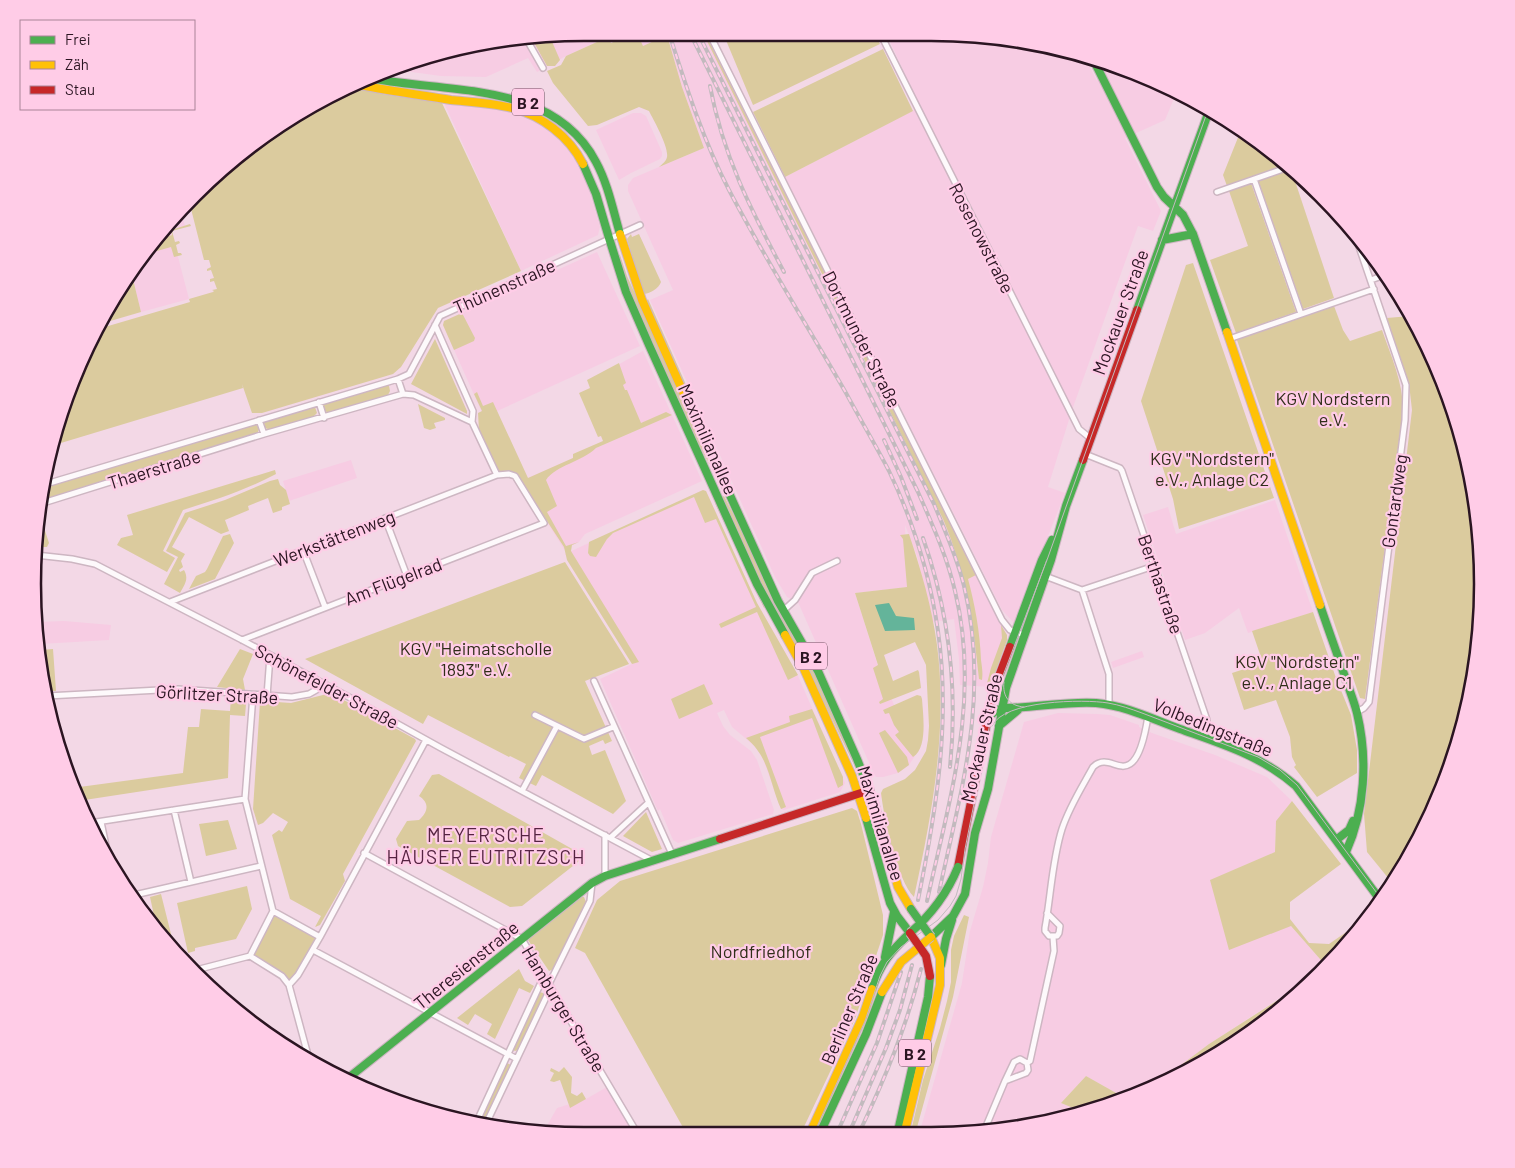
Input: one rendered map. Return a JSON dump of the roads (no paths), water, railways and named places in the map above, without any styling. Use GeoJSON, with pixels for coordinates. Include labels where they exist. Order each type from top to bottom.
{"type":"FeatureCollection","features":[{"type":"Feature","properties":{"kind":"main road"},"geometry":{"type":"LineString","coordinates":[[1100,68],[1157,186],[1164,197],[1187,221],[1193,234],[1357,712],[1364,755],[1361,806],[1346,852],[1347,854]]}},
{"type":"Feature","properties":{"kind":"main road","name":"Maximilianallee"},"geometry":{"type":"LineString","coordinates":[[383,80],[508,97],[531,103],[551,113],[578,135],[596,161],[642,300],[758,558],[818,671],[870,790],[894,876],[906,902],[921,923]]}},
{"type":"Feature","properties":{"kind":"main road","name":"Maximilianallee"},"geometry":{"type":"LineString","coordinates":[[367,87],[389,92],[512,108],[549,124],[565,138],[580,156],[588,170],[626,292],[757,584],[808,677],[860,794],[879,868],[894,912],[920,946]]}},
{"type":"Feature","properties":{"kind":"main road","name":"Mockauer Straße"},"geometry":{"type":"LineString","coordinates":[[920,946],[944,927],[953,916],[965,894],[974,833],[988,789],[1006,688],[1090,438],[1207,117]]}},
{"type":"Feature","properties":{"kind":"main road"},"geometry":{"type":"LineString","coordinates":[[1162,240],[1193,234]]}},
{"type":"Feature","properties":{"kind":"main road","name":"Mockauer Straße"},"geometry":{"type":"LineString","coordinates":[[932,913],[948,890],[958,867],[995,687],[1042,560],[1060,524]]}},
{"type":"Feature","properties":{"kind":"main road"},"geometry":{"type":"LineString","coordinates":[[988,717],[1002,708],[995,687]]}},
{"type":"Feature","properties":{"kind":"main road","name":"Volbedingstraße"},"geometry":{"type":"LineString","coordinates":[[1002,708],[1020,709],[1059,703],[1110,704],[1148,716],[1257,758],[1280,771],[1296,786],[1376,894]]}},
{"type":"Feature","properties":{"kind":"main road"},"geometry":{"type":"LineString","coordinates":[[999,726],[1012,713],[1020,709]]}},
{"type":"Feature","properties":{"kind":"main road","name":"Theresienstraße"},"geometry":{"type":"LineString","coordinates":[[352,1074],[592,883],[605,876],[870,790]]}},
{"type":"Feature","properties":{"kind":"main road"},"geometry":{"type":"LineString","coordinates":[[1336,840],[1351,828],[1360,804]]}},
{"type":"Feature","properties":{"kind":"main road"},"geometry":{"type":"LineString","coordinates":[[885,959],[894,912]]}},
{"type":"Feature","properties":{"kind":"main road","name":"Berliner Straße"},"geometry":{"type":"LineString","coordinates":[[812,1127],[856,1033],[877,972],[885,959],[910,932],[932,913]]}},
{"type":"Feature","properties":{"kind":"main road"},"geometry":{"type":"LineString","coordinates":[[941,968],[946,939],[953,916]]}},
{"type":"Feature","properties":{"kind":"main road","name":"B 2"},"geometry":{"type":"LineString","coordinates":[[906,1127],[940,985],[941,968],[938,952],[931,937],[921,923]]}},
{"type":"Feature","properties":{"kind":"main road","name":"Berliner Straße"},"geometry":{"type":"LineString","coordinates":[[823,1127],[866,1034],[882,992],[901,962],[920,946]]}},
{"type":"Feature","properties":{"kind":"main road","name":"B 2"},"geometry":{"type":"LineString","coordinates":[[899,1127],[928,997],[930,976],[927,961],[920,946]]}},
{"type":"Feature","properties":{"kind":"street","name":"Dortmunder Straße"},"geometry":{"type":"LineString","coordinates":[[714,41],[997,610],[1006,626],[1024,635]]}},
{"type":"Feature","properties":{"kind":"street","name":"Rosenowstraße"},"geometry":{"type":"LineString","coordinates":[[884,41],[1079,429],[1090,438]]}},
{"type":"Feature","properties":{"kind":"street"},"geometry":{"type":"LineString","coordinates":[[529,44],[543,68]]}},
{"type":"Feature","properties":{"kind":"street"},"geometry":{"type":"LineString","coordinates":[[1217,192],[1281,170]]}},
{"type":"Feature","properties":{"kind":"street"},"geometry":{"type":"LineString","coordinates":[[1254,179],[1301,314]]}},
{"type":"Feature","properties":{"kind":"street","name":"Thünenstraße"},"geometry":{"type":"LineString","coordinates":[[398,378],[409,374],[440,316],[640,225]]}},
{"type":"Feature","properties":{"kind":"street","name":"Gontardweg"},"geometry":{"type":"LineString","coordinates":[[1357,712],[1369,702],[1406,412],[1406,386],[1362,254]]}},
{"type":"Feature","properties":{"kind":"street"},"geometry":{"type":"LineString","coordinates":[[1371,280],[1379,277]]}},
{"type":"Feature","properties":{"kind":"street"},"geometry":{"type":"LineString","coordinates":[[1229,339],[1374,289]]}},
{"type":"Feature","properties":{"kind":"street"},"geometry":{"type":"LineString","coordinates":[[435,325],[473,410],[472,422],[497,475]]}},
{"type":"Feature","properties":{"kind":"street"},"geometry":{"type":"LineString","coordinates":[[398,378],[403,394],[414,395],[472,422]]}},
{"type":"Feature","properties":{"kind":"street","name":"Thaerstraße"},"geometry":{"type":"LineString","coordinates":[[51,482],[398,378]]}},
{"type":"Feature","properties":{"kind":"street","name":"Thaerstraße"},"geometry":{"type":"LineString","coordinates":[[48,501],[264,434],[403,394]]}},
{"type":"Feature","properties":{"kind":"street"},"geometry":{"type":"LineString","coordinates":[[319,402],[324,418]]}},
{"type":"Feature","properties":{"kind":"street"},"geometry":{"type":"LineString","coordinates":[[259,420],[264,434]]}},
{"type":"Feature","properties":{"kind":"street","name":"Berthastraße"},"geometry":{"type":"LineString","coordinates":[[1085,454],[1120,468],[1122,471],[1207,720],[1202,737]]}},
{"type":"Feature","properties":{"kind":"street","name":"Am Flügelrad"},"geometry":{"type":"LineString","coordinates":[[242,640],[544,523],[515,476],[509,474],[497,475]]}},
{"type":"Feature","properties":{"kind":"street","name":"Werkstättenweg"},"geometry":{"type":"LineString","coordinates":[[170,602],[497,475]]}},
{"type":"Feature","properties":{"kind":"street"},"geometry":{"type":"LineString","coordinates":[[385,518],[407,576]]}},
{"type":"Feature","properties":{"kind":"street"},"geometry":{"type":"LineString","coordinates":[[303,550],[325,607]]}},
{"type":"Feature","properties":{"kind":"street","name":"Schönefelder Straße"},"geometry":{"type":"LineString","coordinates":[[42,556],[95,564],[242,640],[653,861]]}},
{"type":"Feature","properties":{"kind":"street"},"geometry":{"type":"LineString","coordinates":[[784,610],[795,600],[812,573],[837,561]]}},
{"type":"Feature","properties":{"kind":"street"},"geometry":{"type":"LineString","coordinates":[[1045,576],[1082,590],[1154,566]]}},
{"type":"Feature","properties":{"kind":"street"},"geometry":{"type":"LineString","coordinates":[[1082,590],[1109,674],[1110,704]]}},
{"type":"Feature","properties":{"kind":"street"},"geometry":{"type":"LineString","coordinates":[[267,696],[270,656]]}},
{"type":"Feature","properties":{"kind":"street"},"geometry":{"type":"LineString","coordinates":[[594,681],[613,727],[672,854]]}},
{"type":"Feature","properties":{"kind":"street","name":"Görlitzer Straße"},"geometry":{"type":"LineString","coordinates":[[53,696],[178,689],[292,697],[309,694],[325,685]]}},
{"type":"Feature","properties":{"kind":"street"},"geometry":{"type":"LineString","coordinates":[[250,956],[273,911],[245,799],[253,695]]}},
{"type":"Feature","properties":{"kind":"street"},"geometry":{"type":"LineString","coordinates":[[535,715],[584,739],[613,727]]}},
{"type":"Feature","properties":{"kind":"street"},"geometry":{"type":"LineString","coordinates":[[1053,937],[1045,932],[1047,913],[1061,831],[1067,815],[1097,763],[1105,761],[1124,766],[1130,764],[1135,759],[1144,735],[1148,716]]}},
{"type":"Feature","properties":{"kind":"street"},"geometry":{"type":"LineString","coordinates":[[522,791],[557,726]]}},
{"type":"Feature","properties":{"kind":"street"},"geometry":{"type":"LineString","coordinates":[[290,985],[298,976],[313,950],[426,740]]}},
{"type":"Feature","properties":{"kind":"street"},"geometry":{"type":"LineString","coordinates":[[96,823],[245,799]]}},
{"type":"Feature","properties":{"kind":"street"},"geometry":{"type":"LineString","coordinates":[[605,876],[607,837],[648,803]]}},
{"type":"Feature","properties":{"kind":"street"},"geometry":{"type":"LineString","coordinates":[[174,810],[191,882]]}},
{"type":"Feature","properties":{"kind":"street"},"geometry":{"type":"LineString","coordinates":[[101,822],[104,837]]}},
{"type":"Feature","properties":{"kind":"street","name":"Hamburger Straße"},"geometry":{"type":"LineString","coordinates":[[364,853],[522,939],[634,1127]]}},
{"type":"Feature","properties":{"kind":"street"},"geometry":{"type":"LineString","coordinates":[[139,894],[261,866]]}},
{"type":"Feature","properties":{"kind":"street"},"geometry":{"type":"LineString","coordinates":[[489,1118],[590,901],[592,883]]}},
{"type":"Feature","properties":{"kind":"street"},"geometry":{"type":"LineString","coordinates":[[273,911],[320,937]]}},
{"type":"Feature","properties":{"kind":"street"},"geometry":{"type":"LineString","coordinates":[[1047,913],[1060,926],[1059,933],[1053,937]]}},
{"type":"Feature","properties":{"kind":"street"},"geometry":{"type":"LineString","coordinates":[[1005,1082],[1026,1073],[1028,1070],[1027,1063],[1030,1061],[1054,952],[1053,937]]}},
{"type":"Feature","properties":{"kind":"street"},"geometry":{"type":"LineString","coordinates":[[313,950],[516,1059]]}},
{"type":"Feature","properties":{"kind":"street"},"geometry":{"type":"LineString","coordinates":[[201,969],[250,956],[282,976],[290,985],[306,1049]]}},
{"type":"Feature","properties":{"kind":"street"},"geometry":{"type":"LineString","coordinates":[[478,1116],[544,976]]}},
{"type":"Feature","properties":{"kind":"street"},"geometry":{"type":"LineString","coordinates":[[987,1124],[1014,1062],[1020,1059],[1027,1063]]}},
{"type":"Feature","properties":{"kind":"tram line"},"geometry":{"type":"LineString","coordinates":[[817,1127],[865,1021],[880,976],[887,962],[901,947],[938,920],[956,896],[999,686],[1047,560],[1206,116]]}},
{"type":"Feature","properties":{"kind":"tram line"},"geometry":{"type":"LineString","coordinates":[[1004,682],[1004,692],[1008,700],[1015,705],[1024,707]]}},
{"type":"Feature","properties":{"kind":"tram line"},"geometry":{"type":"LineString","coordinates":[[992,726],[999,717],[1027,706],[1081,701],[1108,703],[1138,712],[1258,757],[1280,770],[1297,785],[1377,893]]}},
{"type":"Feature","properties":{"kind":"railway"},"geometry":{"type":"LineString","coordinates":[[672,41],[711,152],[729,190],[884,461],[906,509],[925,569],[938,631],[943,699],[940,767],[936,800],[918,900]]}},
{"type":"Feature","properties":{"kind":"railway"},"geometry":{"type":"LineString","coordinates":[[694,41],[918,492],[939,540],[952,578],[962,631],[965,670],[964,709],[953,785],[927,901]]}},
{"type":"Feature","properties":{"kind":"railway"},"geometry":{"type":"LineString","coordinates":[[702,41],[934,504],[961,575],[971,626],[974,703],[964,777],[939,892]]}},
{"type":"Feature","properties":{"kind":"railway"},"geometry":{"type":"LineString","coordinates":[[710,86],[722,136],[739,182],[784,272]]}},
{"type":"Feature","properties":{"kind":"railway"},"geometry":{"type":"LineString","coordinates":[[884,440],[917,519]]}},
{"type":"Feature","properties":{"kind":"railway"},"geometry":{"type":"LineString","coordinates":[[923,538],[939,594],[949,651],[953,708],[950,767]]}},
{"type":"Feature","properties":{"kind":"railway"},"geometry":{"type":"LineString","coordinates":[[852,1127],[886,1048],[900,1010],[912,965]]}},
{"type":"Feature","properties":{"kind":"railway"},"geometry":{"type":"LineString","coordinates":[[862,1127],[895,1052],[921,969]]}},
{"type":"Feature","properties":{"kind":"railway"},"geometry":{"type":"LineString","coordinates":[[840,1127],[877,1043],[901,972]]}},
{"type":"Feature","properties":{"kind":"district","name":"MEYER'SCHE HÄUSER EUTRITZSCH"},"geometry":{"type":"Point","coordinates":[486,845]}},
{"type":"Feature","properties":{"kind":"park label","name":"KGV Nordstern e.V."},"geometry":{"type":"Point","coordinates":[1333,408]}},
{"type":"Feature","properties":{"kind":"park label","name":"KGV \"Nordstern\" e.V., Anlage C2"},"geometry":{"type":"Point","coordinates":[1212,468]}},
{"type":"Feature","properties":{"kind":"park label","name":"KGV \"Heimatscholle 1893\" e.V."},"geometry":{"type":"Point","coordinates":[476,658]}},
{"type":"Feature","properties":{"kind":"park label","name":"KGV \"Nordstern\" e.V., Anlage C1"},"geometry":{"type":"Point","coordinates":[1297,671]}},
{"type":"Feature","properties":{"kind":"park label","name":"Nordfriedhof"},"geometry":{"type":"Point","coordinates":[761,951]}}]}
